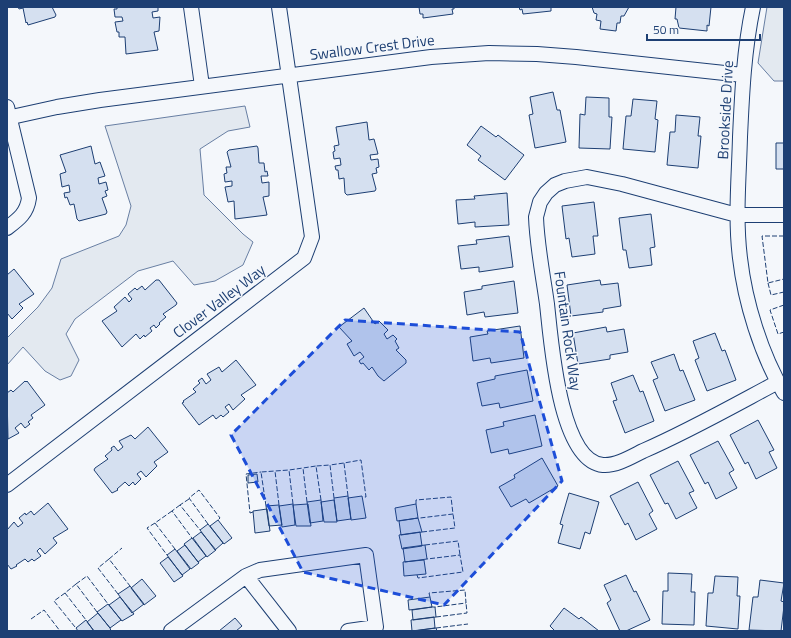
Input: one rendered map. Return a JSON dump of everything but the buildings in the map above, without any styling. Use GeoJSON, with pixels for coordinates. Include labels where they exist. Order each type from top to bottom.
{"type":"FeatureCollection","features":[{"type":"Feature","properties":{"kind":"street"},"geometry":{"type":"LineString","coordinates":[[191,7],[202,86]]}},
{"type":"Feature","properties":{"kind":"street","name":"Clover Valley Way"},"geometry":{"type":"LineString","coordinates":[[7,485],[304,258],[312,237],[279,7]]}},
{"type":"Feature","properties":{"kind":"street","name":"Brookside Drive"},"geometry":{"type":"LineString","coordinates":[[753,7],[748,32],[743,75],[737,215],[740,258],[758,337],[781,387]]}},
{"type":"Feature","properties":{"kind":"street","name":"Swallow Crest Drive"},"geometry":{"type":"LineString","coordinates":[[8,114],[202,86],[431,57],[496,53],[568,56],[743,75]]}},
{"type":"Feature","properties":{"kind":"street"},"geometry":{"type":"LineString","coordinates":[[7,228],[23,216],[28,208],[29,198],[8,114]]}},
{"type":"Feature","properties":{"kind":"street","name":"Fountain Rock Way"},"geometry":{"type":"LineString","coordinates":[[781,387],[614,464],[604,465],[595,463],[586,457],[572,434],[560,399],[536,217],[540,202],[546,193],[555,185],[565,180],[587,177],[622,184],[737,215],[784,215]]}},
{"type":"Feature","properties":{"kind":"street"},"geometry":{"type":"LineString","coordinates":[[171,631],[246,576],[260,570],[366,555],[376,627],[348,631]]}},
{"type":"Feature","properties":{"kind":"street"},"geometry":{"type":"LineString","coordinates":[[246,576],[289,631]]}},
{"type":"Feature","properties":{"kind":"highlighted area"},"geometry":{"type":"Polygon","coordinates":[[[345,320],[520,332],[562,481],[444,605],[303,572],[231,435],[345,320]]]}},
{"type":"Feature","properties":{"kind":"shaded area"},"geometry":{"type":"Polygon","coordinates":[[[767,7],[784,7],[784,81],[774,81],[758,63],[767,7]]]}},
{"type":"Feature","properties":{"kind":"shaded area"},"geometry":{"type":"Polygon","coordinates":[[[245,106],[250,127],[228,131],[200,149],[204,195],[253,242],[243,265],[215,281],[194,285],[173,261],[138,271],[75,319],[66,334],[79,360],[71,376],[60,380],[45,371],[23,347],[7,365],[7,338],[38,307],[52,288],[61,259],[119,236],[126,225],[131,206],[105,126],[245,106]]]}},
{"type":"Feature","properties":{"kind":"fence"},"geometry":{"type":"LineString","coordinates":[[784,236],[762,236],[768,283],[784,279]]}},
{"type":"Feature","properties":{"kind":"fence"},"geometry":{"type":"LineString","coordinates":[[768,283],[771,295],[784,292]]}},
{"type":"Feature","properties":{"kind":"fence"},"geometry":{"type":"LineString","coordinates":[[784,305],[770,310],[778,334],[784,332]]}},
{"type":"Feature","properties":{"kind":"fence"},"geometry":{"type":"LineString","coordinates":[[348,496],[344,463],[361,460],[366,497],[363,497]]}},
{"type":"Feature","properties":{"kind":"fence"},"geometry":{"type":"LineString","coordinates":[[334,498],[330,465],[344,463]]}},
{"type":"Feature","properties":{"kind":"fence"},"geometry":{"type":"LineString","coordinates":[[321,500],[316,466],[330,465]]}},
{"type":"Feature","properties":{"kind":"fence"},"geometry":{"type":"LineString","coordinates":[[307,502],[303,468],[316,466]]}},
{"type":"Feature","properties":{"kind":"fence"},"geometry":{"type":"LineString","coordinates":[[293,504],[289,470],[303,468]]}},
{"type":"Feature","properties":{"kind":"fence"},"geometry":{"type":"LineString","coordinates":[[279,505],[275,471],[289,470]]}},
{"type":"Feature","properties":{"kind":"fence"},"geometry":{"type":"LineString","coordinates":[[266,506],[261,472],[275,471]]}},
{"type":"Feature","properties":{"kind":"fence"},"geometry":{"type":"LineString","coordinates":[[253,512],[250,513],[246,474],[261,472]]}},
{"type":"Feature","properties":{"kind":"fence"},"geometry":{"type":"LineString","coordinates":[[208,524],[189,498],[199,490],[220,518],[218,520]]}},
{"type":"Feature","properties":{"kind":"fence"},"geometry":{"type":"LineString","coordinates":[[416,504],[416,500],[451,497],[453,514],[420,518]]}},
{"type":"Feature","properties":{"kind":"fence"},"geometry":{"type":"LineString","coordinates":[[189,499],[180,505],[200,530]]}},
{"type":"Feature","properties":{"kind":"fence"},"geometry":{"type":"LineString","coordinates":[[180,505],[172,511],[192,538]]}},
{"type":"Feature","properties":{"kind":"fence"},"geometry":{"type":"LineString","coordinates":[[172,511],[155,523],[175,549]]}},
{"type":"Feature","properties":{"kind":"fence"},"geometry":{"type":"LineString","coordinates":[[422,532],[455,528],[453,514]]}},
{"type":"Feature","properties":{"kind":"fence"},"geometry":{"type":"LineString","coordinates":[[155,523],[147,528],[167,555]]}},
{"type":"Feature","properties":{"kind":"fence"},"geometry":{"type":"LineString","coordinates":[[425,545],[458,541],[460,555]]}},
{"type":"Feature","properties":{"kind":"fence"},"geometry":{"type":"LineString","coordinates":[[109,559],[122,548]]}},
{"type":"Feature","properties":{"kind":"fence"},"geometry":{"type":"LineString","coordinates":[[417,575],[418,578],[463,572],[460,555],[427,559]]}},
{"type":"Feature","properties":{"kind":"fence"},"geometry":{"type":"LineString","coordinates":[[118,594],[98,568],[109,559],[130,586]]}},
{"type":"Feature","properties":{"kind":"fence"},"geometry":{"type":"LineString","coordinates":[[97,612],[76,584],[87,576],[108,604]]}},
{"type":"Feature","properties":{"kind":"fence"},"geometry":{"type":"LineString","coordinates":[[76,584],[65,593],[86,620]]}},
{"type":"Feature","properties":{"kind":"fence"},"geometry":{"type":"LineString","coordinates":[[430,597],[429,593],[465,590],[466,603],[435,607]]}},
{"type":"Feature","properties":{"kind":"fence"},"geometry":{"type":"LineString","coordinates":[[65,593],[54,601],[75,627]]}},
{"type":"Feature","properties":{"kind":"fence"},"geometry":{"type":"LineString","coordinates":[[436,617],[467,613],[466,603]]}},
{"type":"Feature","properties":{"kind":"fence"},"geometry":{"type":"LineString","coordinates":[[31,619],[44,610],[60,631]]}},
{"type":"Feature","properties":{"kind":"fence"},"geometry":{"type":"LineString","coordinates":[[436,628],[468,624]]}}]}
